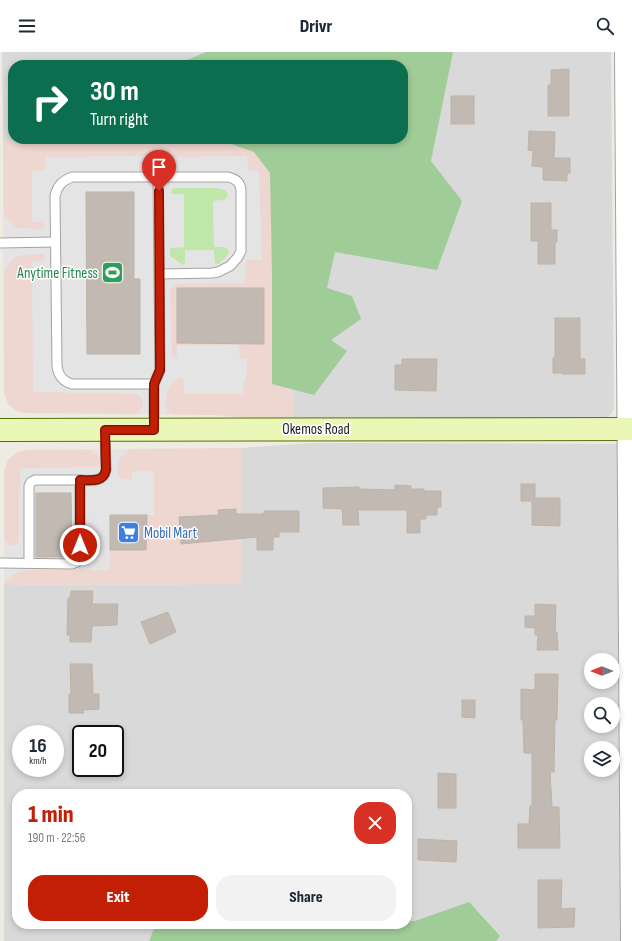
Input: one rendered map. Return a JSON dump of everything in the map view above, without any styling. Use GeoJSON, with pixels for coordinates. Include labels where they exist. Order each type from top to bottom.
{"type":"FeatureCollection","features":[{"type":"Feature","properties":{"kind":"street"},"geometry":{"type":"LineString","coordinates":[[624,52],[629,429],[630,941]]}},
{"type":"Feature","properties":{"kind":"street","name":"Okemos Road"},"geometry":{"type":"LineString","coordinates":[[0,430],[629,429]]}},
{"type":"Feature","properties":{"kind":"lane"},"geometry":{"type":"LineString","coordinates":[[154,384],[72,384],[66,382],[59,375],[57,366],[55,196],[61,183],[72,177],[228,177],[238,181],[241,190],[241,251],[235,262],[224,270],[212,273],[160,274]]}},
{"type":"Feature","properties":{"kind":"lane"},"geometry":{"type":"LineString","coordinates":[[154,430],[154,384],[160,370],[158,177]]}},
{"type":"Feature","properties":{"kind":"lane"},"geometry":{"type":"LineString","coordinates":[[0,243],[55,242]]}},
{"type":"Feature","properties":{"kind":"lane"},"geometry":{"type":"LineString","coordinates":[[29,563],[33,534],[32,507],[29,486],[32,482],[39,480],[98,480],[103,477],[106,470],[105,430]]}},
{"type":"Feature","properties":{"kind":"lane"},"geometry":{"type":"LineString","coordinates":[[0,563],[72,564],[77,562],[80,556],[76,534],[76,507],[80,480]]}},
{"type":"Feature","properties":{"kind":"shaded area"},"geometry":{"type":"Polygon","coordinates":[[[2,52],[611,52],[614,408],[612,413],[606,420],[293,421],[295,144],[408,144],[408,60],[8,60],[8,141],[3,141],[2,52]]]}},
{"type":"Feature","properties":{"kind":"shaded area"},"geometry":{"type":"Polygon","coordinates":[[[3,141],[8,141],[8,144],[295,144],[293,421],[212,415],[26,413],[20,412],[9,405],[4,392],[3,141]]]}},
{"type":"Feature","properties":{"kind":"shaded area"},"geometry":{"type":"Polygon","coordinates":[[[147,156],[147,168],[151,171],[160,171],[163,170],[164,167],[164,157],[247,156],[249,170],[259,170],[262,260],[248,260],[246,263],[245,283],[176,284],[171,288],[170,292],[173,358],[177,358],[177,345],[239,345],[240,357],[242,359],[247,359],[243,394],[184,394],[184,381],[180,378],[173,381],[167,390],[165,406],[168,412],[174,414],[134,414],[138,413],[143,406],[142,399],[137,394],[33,392],[32,261],[42,261],[45,257],[42,254],[22,255],[16,257],[6,268],[4,276],[3,212],[8,221],[16,228],[44,228],[42,222],[32,222],[32,171],[45,170],[46,157],[147,156]],[[173,188],[171,192],[172,194],[184,194],[184,247],[171,248],[170,256],[183,265],[185,263],[185,250],[214,250],[215,263],[219,264],[229,253],[227,248],[214,247],[213,201],[226,199],[228,195],[227,192],[217,188],[173,188]],[[86,193],[87,354],[140,354],[140,279],[134,279],[86,193]]]}},
{"type":"Feature","properties":{"kind":"shaded area"},"geometry":{"type":"Polygon","coordinates":[[[314,443],[632,444],[632,941],[4,941],[4,585],[241,584],[241,448],[314,443]]]}},
{"type":"Feature","properties":{"kind":"shaded area"},"geometry":{"type":"Polygon","coordinates":[[[241,448],[241,584],[4,585],[4,471],[8,460],[16,453],[25,450],[241,448]]]}},
{"type":"Feature","properties":{"kind":"shaded area"},"geometry":{"type":"Polygon","coordinates":[[[88,449],[130,449],[120,458],[118,465],[118,474],[123,479],[132,479],[132,471],[154,471],[154,515],[110,515],[110,570],[25,570],[14,574],[4,585],[4,537],[10,546],[17,544],[19,539],[20,468],[99,466],[101,459],[88,449]]]}},
{"type":"Feature","properties":{"kind":"green space"},"geometry":{"type":"Polygon","coordinates":[[[206,52],[453,52],[431,161],[462,201],[437,270],[335,252],[327,288],[352,296],[361,319],[331,340],[347,351],[314,395],[272,384],[270,173],[254,152],[231,144],[408,144],[408,60],[187,60],[206,52]]]}},
{"type":"Feature","properties":{"kind":"green space"},"geometry":{"type":"Polygon","coordinates":[[[173,188],[214,188],[225,190],[227,192],[228,195],[226,199],[213,201],[214,247],[228,248],[229,250],[228,255],[219,264],[215,263],[214,250],[183,265],[170,256],[171,248],[184,247],[184,194],[171,194],[173,188]]]}},
{"type":"Feature","properties":{"kind":"green space"},"geometry":{"type":"Polygon","coordinates":[[[469,902],[500,936],[496,941],[149,941],[154,929],[412,929],[412,921],[469,902]]]}},
{"type":"Feature","properties":{"kind":"building"},"geometry":{"type":"Polygon","coordinates":[[[569,69],[569,116],[548,116],[548,85],[551,85],[551,70],[569,69]]]}},
{"type":"Feature","properties":{"kind":"building"},"geometry":{"type":"Polygon","coordinates":[[[451,96],[474,96],[474,124],[451,124],[451,96]]]}},
{"type":"Feature","properties":{"kind":"building"},"geometry":{"type":"Polygon","coordinates":[[[529,131],[555,132],[554,158],[570,158],[570,173],[567,173],[567,181],[543,180],[543,167],[532,166],[533,151],[528,150],[529,131]]]}},
{"type":"Feature","properties":{"kind":"building"},"geometry":{"type":"Polygon","coordinates":[[[86,192],[134,192],[134,279],[140,279],[140,354],[87,354],[86,192]]]}},
{"type":"Feature","properties":{"kind":"building"},"geometry":{"type":"Polygon","coordinates":[[[531,203],[551,203],[551,230],[557,230],[557,242],[555,242],[555,264],[538,264],[538,241],[531,241],[531,203]]]}},
{"type":"Feature","properties":{"kind":"building"},"geometry":{"type":"Polygon","coordinates":[[[177,288],[264,288],[264,344],[177,343],[177,288]]]}},
{"type":"Feature","properties":{"kind":"building"},"geometry":{"type":"Polygon","coordinates":[[[555,318],[580,318],[580,359],[585,359],[585,374],[553,373],[553,358],[555,358],[555,318]]]}},
{"type":"Feature","properties":{"kind":"building"},"geometry":{"type":"Polygon","coordinates":[[[402,359],[437,359],[436,391],[395,390],[395,365],[402,365],[402,359]]]}},
{"type":"Feature","properties":{"kind":"building"},"geometry":{"type":"Polygon","coordinates":[[[521,484],[535,484],[535,498],[560,498],[560,526],[532,525],[532,501],[521,501],[521,484]]]}},
{"type":"Feature","properties":{"kind":"building"},"geometry":{"type":"Polygon","coordinates":[[[395,485],[411,486],[411,489],[424,489],[424,491],[441,491],[441,507],[437,507],[437,515],[426,515],[426,519],[420,519],[420,533],[407,533],[407,510],[358,510],[359,525],[343,525],[342,509],[323,508],[323,488],[359,487],[359,489],[395,490],[395,485]]]}},
{"type":"Feature","properties":{"kind":"building"},"geometry":{"type":"Polygon","coordinates":[[[36,493],[71,493],[72,557],[36,557],[36,493]]]}},
{"type":"Feature","properties":{"kind":"building"},"geometry":{"type":"Polygon","coordinates":[[[236,509],[236,514],[264,514],[264,511],[299,511],[299,532],[279,532],[279,537],[273,537],[273,550],[257,550],[257,537],[181,544],[179,517],[219,515],[218,510],[236,509]]]}},
{"type":"Feature","properties":{"kind":"building","name":"Mobil Mart"},"geometry":{"type":"Polygon","coordinates":[[[110,515],[147,515],[146,550],[110,550],[110,515]]]}},
{"type":"Feature","properties":{"kind":"building"},"geometry":{"type":"Polygon","coordinates":[[[71,591],[93,591],[92,604],[118,604],[117,625],[92,626],[91,642],[70,642],[70,635],[67,635],[68,598],[70,598],[71,591]]]}},
{"type":"Feature","properties":{"kind":"building"},"geometry":{"type":"Polygon","coordinates":[[[535,604],[556,605],[555,632],[557,632],[558,650],[537,650],[538,635],[535,635],[535,628],[525,627],[525,616],[535,616],[535,604]]]}},
{"type":"Feature","properties":{"kind":"building"},"geometry":{"type":"Polygon","coordinates":[[[168,612],[176,632],[150,644],[141,622],[168,612]]]}},
{"type":"Feature","properties":{"kind":"building"},"geometry":{"type":"Polygon","coordinates":[[[70,664],[92,664],[93,694],[99,694],[99,709],[83,710],[84,713],[69,713],[69,694],[71,694],[70,664]]]}},
{"type":"Feature","properties":{"kind":"building"},"geometry":{"type":"Polygon","coordinates":[[[535,674],[558,674],[554,772],[550,772],[552,807],[559,807],[560,848],[518,848],[518,824],[529,824],[530,806],[532,806],[532,753],[524,753],[523,720],[521,720],[521,689],[535,690],[535,674]]]}},
{"type":"Feature","properties":{"kind":"building"},"geometry":{"type":"Polygon","coordinates":[[[462,700],[475,700],[475,718],[462,717],[462,700]]]}},
{"type":"Feature","properties":{"kind":"building"},"geometry":{"type":"Polygon","coordinates":[[[438,773],[456,774],[456,808],[438,808],[438,773]]]}},
{"type":"Feature","properties":{"kind":"building"},"geometry":{"type":"Polygon","coordinates":[[[418,839],[457,841],[456,862],[418,860],[418,839]]]}},
{"type":"Feature","properties":{"kind":"building"},"geometry":{"type":"Polygon","coordinates":[[[538,880],[562,880],[561,909],[575,908],[574,927],[538,928],[538,880]]]}},
{"type":"Feature","properties":{"kind":"place","name":"Anytime Fitness"},"geometry":{"type":"Point","coordinates":[113,273]}},
{"type":"Feature","properties":{"kind":"place","name":"Mobil Mart"},"geometry":{"type":"Point","coordinates":[128,533]}},
{"type":"Feature","properties":{"kind":"route"},"geometry":{"type":"LineString","coordinates":[[80,545],[80,480],[98,480],[105,474],[105,430],[154,430],[154,384],[160,370],[159,191]]}}]}
